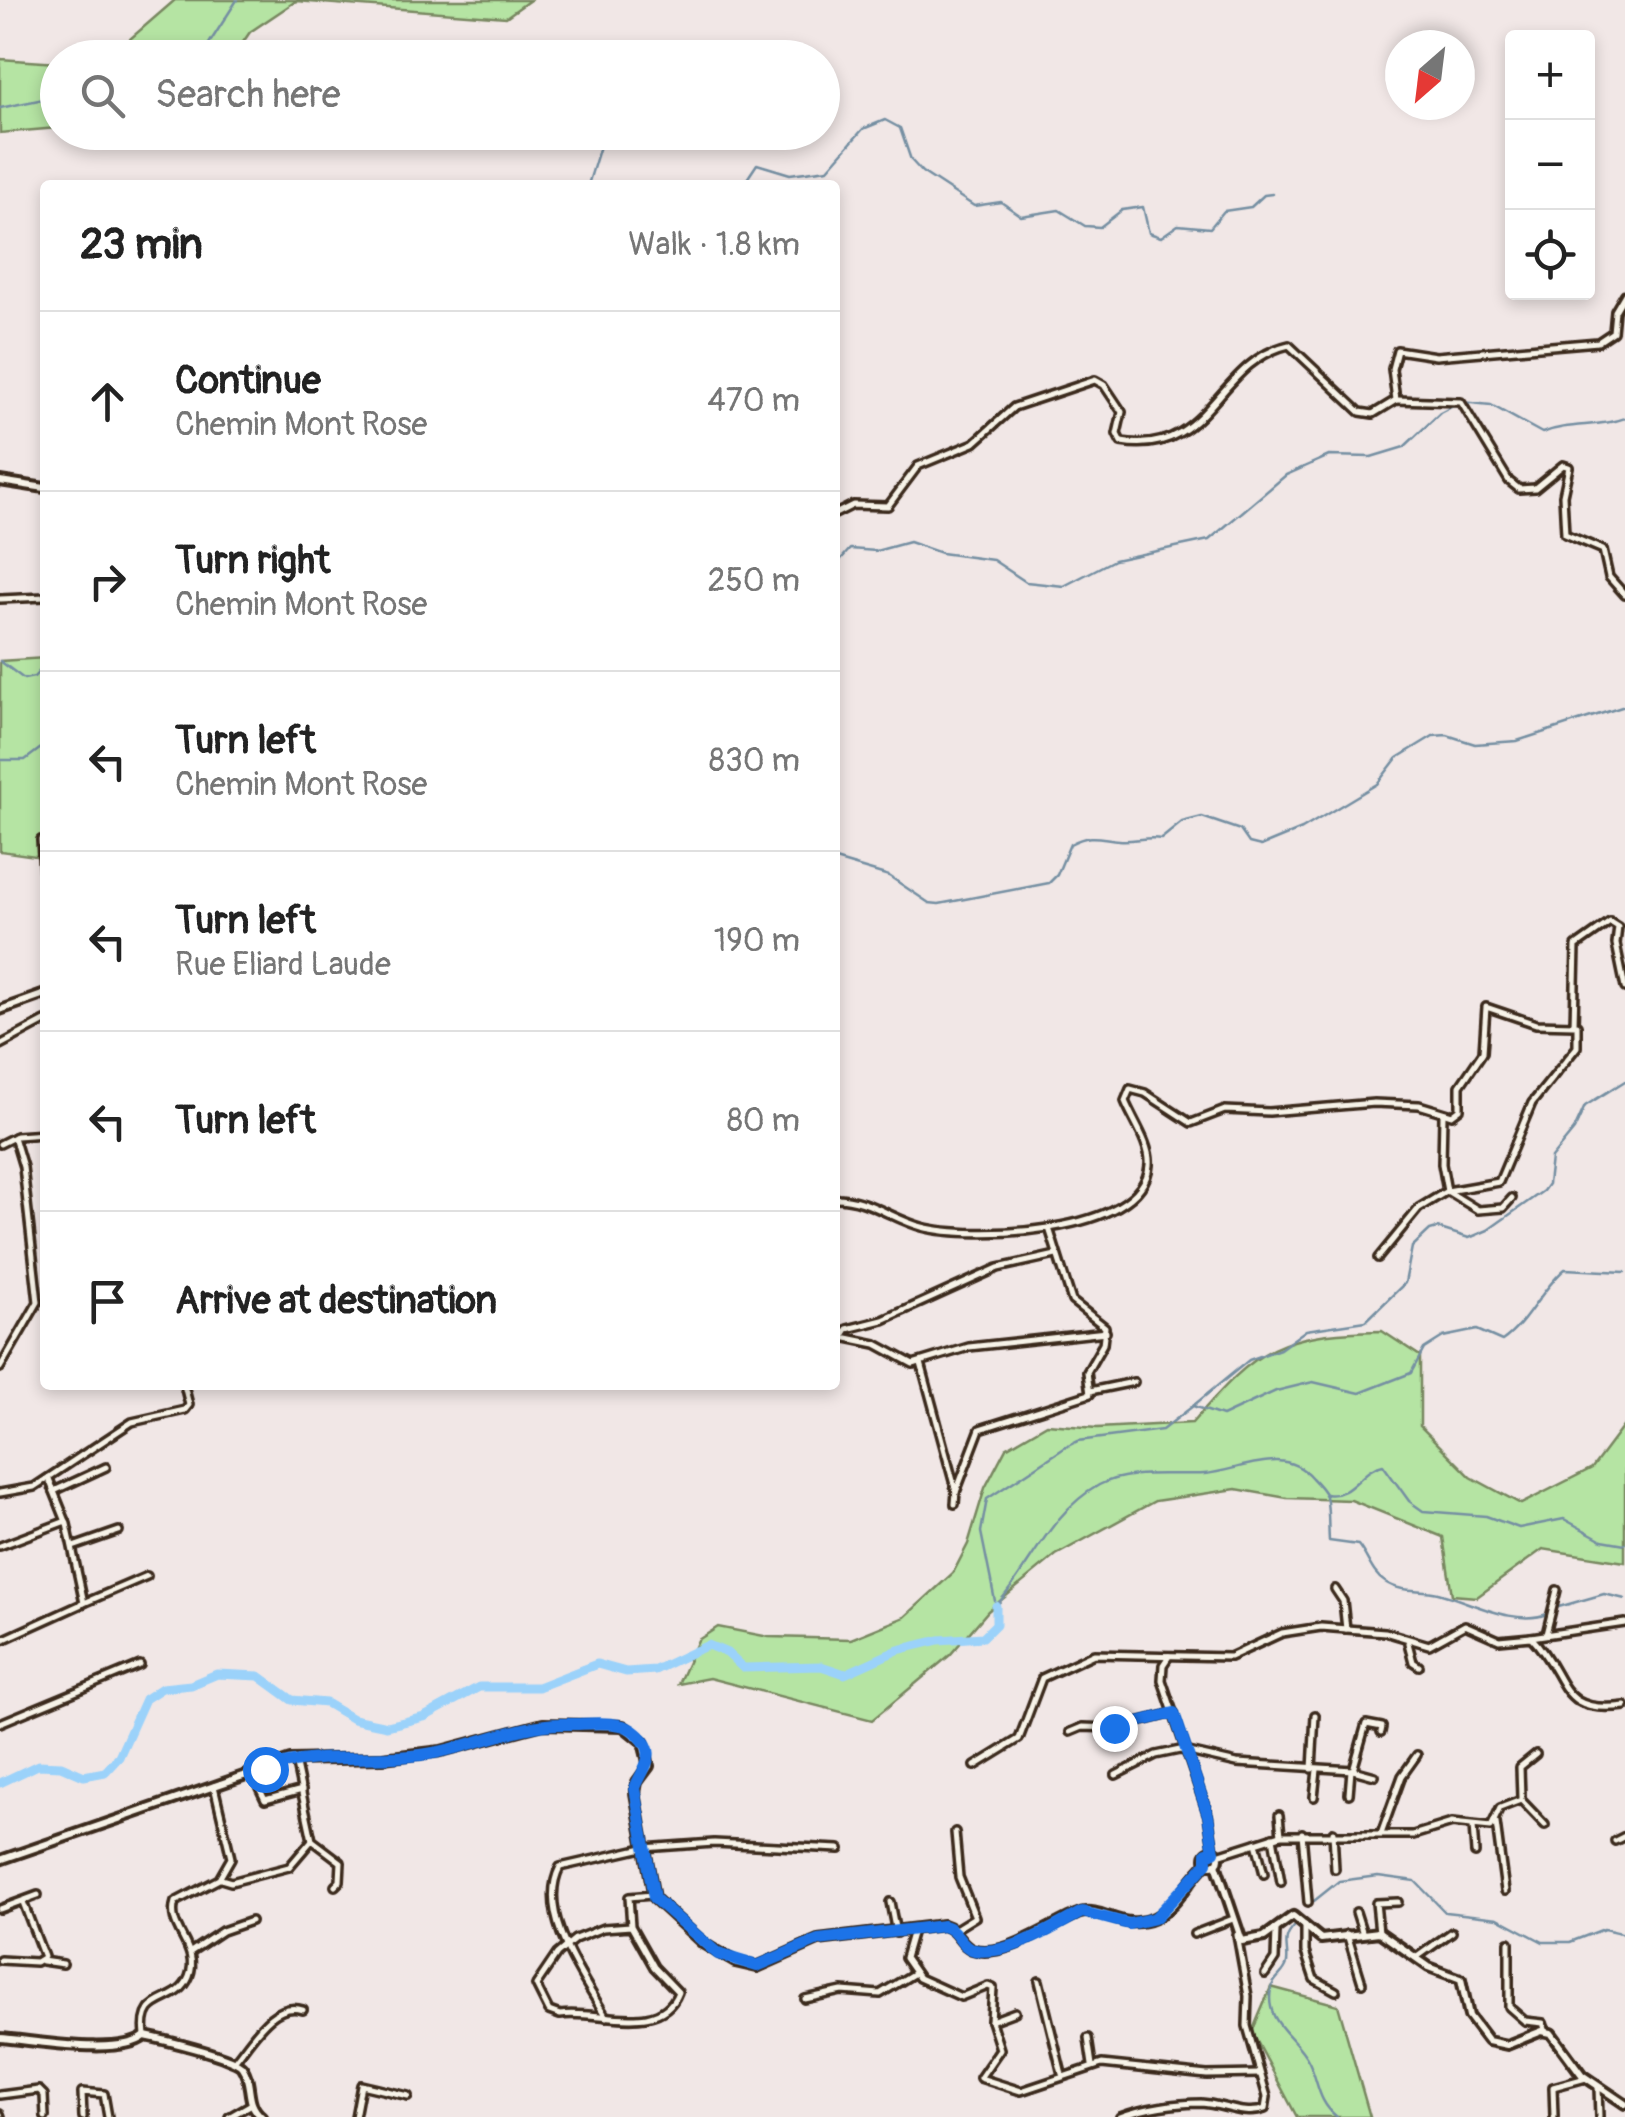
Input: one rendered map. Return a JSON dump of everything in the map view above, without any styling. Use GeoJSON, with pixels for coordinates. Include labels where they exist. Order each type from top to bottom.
{"type":"FeatureCollection","features":[{"type":"Feature","properties":{"kind":"street"},"geometry":{"type":"LineString","coordinates":[[1396,400],[1392,369],[1397,350],[1436,356],[1598,342],[1613,332],[1614,311],[1625,294]]}},
{"type":"Feature","properties":{"kind":"street"},"geometry":{"type":"LineString","coordinates":[[840,512],[853,505],[888,506],[918,466],[974,443],[1014,406],[1090,381],[1100,382],[1118,402],[1122,412],[1117,434],[1128,443],[1181,435],[1252,362],[1284,346],[1295,348],[1307,366],[1327,377],[1360,412],[1373,414],[1396,400],[1461,402],[1509,481],[1519,488],[1535,488],[1562,465],[1569,467],[1563,495],[1565,534],[1603,550],[1609,577],[1625,594]]}},
{"type":"Feature","properties":{"kind":"street"},"geometry":{"type":"LineString","coordinates":[[0,481],[40,487]]}},
{"type":"Feature","properties":{"kind":"street"},"geometry":{"type":"LineString","coordinates":[[0,599],[40,597]]}},
{"type":"Feature","properties":{"kind":"street"},"geometry":{"type":"LineString","coordinates":[[1378,1258],[1420,1208],[1447,1191],[1499,1182],[1532,1103],[1577,1046],[1580,1035],[1572,1006],[1576,946],[1610,922],[1618,926],[1625,988]]}},
{"type":"Feature","properties":{"kind":"street"},"geometry":{"type":"LineString","coordinates":[[0,1010],[40,996]]}},
{"type":"Feature","properties":{"kind":"street"},"geometry":{"type":"LineString","coordinates":[[840,1199],[865,1203],[921,1227],[959,1233],[1090,1221],[1115,1210],[1148,1172],[1148,1154],[1125,1100],[1130,1089],[1145,1093],[1191,1123],[1225,1110],[1269,1112],[1374,1103],[1420,1105],[1455,1114],[1460,1108],[1460,1086],[1483,1052],[1486,1007],[1536,1024],[1570,1027],[1576,1022]]}},
{"type":"Feature","properties":{"kind":"street"},"geometry":{"type":"LineString","coordinates":[[0,1045],[40,1024]]}},
{"type":"Feature","properties":{"kind":"street"},"geometry":{"type":"LineString","coordinates":[[1443,1114],[1442,1164],[1447,1191],[1478,1210],[1503,1208],[1512,1198]]}},
{"type":"Feature","properties":{"kind":"street"},"geometry":{"type":"LineString","coordinates":[[0,1144],[14,1136],[40,1134]]}},
{"type":"Feature","properties":{"kind":"street"},"geometry":{"type":"LineString","coordinates":[[0,1368],[38,1302],[24,1177],[14,1136]]}},
{"type":"Feature","properties":{"kind":"street"},"geometry":{"type":"LineString","coordinates":[[1048,1227],[1072,1301],[1100,1320],[1106,1332]]}},
{"type":"Feature","properties":{"kind":"street"},"geometry":{"type":"LineString","coordinates":[[1056,1256],[998,1268],[883,1320],[847,1330],[842,1337],[876,1344],[910,1363],[921,1363],[969,1347],[1106,1332]]}},
{"type":"Feature","properties":{"kind":"street"},"geometry":{"type":"LineString","coordinates":[[955,1504],[980,1429],[1058,1402],[1084,1399],[1090,1391],[1090,1362],[1106,1332]]}},
{"type":"Feature","properties":{"kind":"street"},"geometry":{"type":"LineString","coordinates":[[921,1363],[956,1492]]}},
{"type":"Feature","properties":{"kind":"street"},"geometry":{"type":"LineString","coordinates":[[1090,1391],[1134,1382]]}},
{"type":"Feature","properties":{"kind":"street"},"geometry":{"type":"LineString","coordinates":[[0,1493],[26,1490],[49,1479],[132,1422],[185,1410],[189,1405],[185,1390]]}},
{"type":"Feature","properties":{"kind":"street"},"geometry":{"type":"LineString","coordinates":[[54,1492],[106,1467]]}},
{"type":"Feature","properties":{"kind":"street"},"geometry":{"type":"LineString","coordinates":[[49,1479],[66,1522],[84,1603]]}},
{"type":"Feature","properties":{"kind":"street"},"geometry":{"type":"LineString","coordinates":[[0,1546],[66,1522]]}},
{"type":"Feature","properties":{"kind":"street"},"geometry":{"type":"LineString","coordinates":[[73,1547],[119,1531]]}},
{"type":"Feature","properties":{"kind":"street"},"geometry":{"type":"LineString","coordinates":[[0,1641],[147,1576]]}},
{"type":"Feature","properties":{"kind":"street"},"geometry":{"type":"LineString","coordinates":[[1335,1589],[1343,1602],[1346,1629]]}},
{"type":"Feature","properties":{"kind":"street"},"geometry":{"type":"LineString","coordinates":[[1546,1634],[1557,1590]]}},
{"type":"Feature","properties":{"kind":"street"},"geometry":{"type":"LineString","coordinates":[[975,1766],[1019,1738],[1038,1683],[1047,1674],[1094,1654],[1236,1657],[1294,1630],[1391,1633],[1408,1642],[1435,1644],[1465,1625],[1499,1640],[1625,1623]]}},
{"type":"Feature","properties":{"kind":"street"},"geometry":{"type":"LineString","coordinates":[[1530,1637],[1579,1704],[1595,1709],[1625,1706]]}},
{"type":"Feature","properties":{"kind":"street"},"geometry":{"type":"LineString","coordinates":[[1408,1642],[1412,1662],[1419,1666]]}},
{"type":"Feature","properties":{"kind":"street"},"geometry":{"type":"LineString","coordinates":[[1120,2117],[1144,2108],[1202,2103],[1256,2114],[1266,2104],[1246,2026],[1248,1996],[1237,1935],[1208,1815],[1161,1672],[1168,1656]]}},
{"type":"Feature","properties":{"kind":"street"},"geometry":{"type":"LineString","coordinates":[[0,1723],[140,1665]]}},
{"type":"Feature","properties":{"kind":"street"},"geometry":{"type":"LineString","coordinates":[[1070,1732],[1082,1726],[1114,1728],[1174,1713]]}},
{"type":"Feature","properties":{"kind":"street"},"geometry":{"type":"LineString","coordinates":[[1314,1797],[1315,1716]]}},
{"type":"Feature","properties":{"kind":"street"},"geometry":{"type":"LineString","coordinates":[[0,1860],[296,1760],[442,1752],[543,1724],[623,1726],[643,1742],[649,1757],[649,1766],[635,1788],[652,1895],[704,1944],[744,1965],[769,1964],[818,1940],[943,1926],[978,1950],[1028,1939],[1082,1912],[1134,1924],[1166,1910],[1207,1863],[1207,1853],[1216,1857],[1281,1835],[1413,1834],[1445,1824],[1490,1827],[1496,1822]]}},
{"type":"Feature","properties":{"kind":"street"},"geometry":{"type":"LineString","coordinates":[[1349,1794],[1366,1724],[1382,1727]]}},
{"type":"Feature","properties":{"kind":"street"},"geometry":{"type":"LineString","coordinates":[[1116,1775],[1156,1755],[1185,1751],[1237,1763],[1352,1770],[1376,1776]]}},
{"type":"Feature","properties":{"kind":"street"},"geometry":{"type":"LineString","coordinates":[[1536,1754],[1520,1767],[1522,1800],[1544,1825]]}},
{"type":"Feature","properties":{"kind":"street"},"geometry":{"type":"LineString","coordinates":[[1381,1834],[1402,1776],[1417,1756]]}},
{"type":"Feature","properties":{"kind":"street"},"geometry":{"type":"LineString","coordinates":[[296,1760],[312,1840],[341,1862],[336,1886]]}},
{"type":"Feature","properties":{"kind":"street"},"geometry":{"type":"LineString","coordinates":[[252,1773],[265,1800],[302,1790]]}},
{"type":"Feature","properties":{"kind":"street"},"geometry":{"type":"LineString","coordinates":[[145,2036],[143,2022],[151,2006],[186,1984],[192,1951],[174,1917],[175,1902],[219,1878],[228,1867],[231,1848],[214,1786]]}},
{"type":"Feature","properties":{"kind":"street"},"geometry":{"type":"LineString","coordinates":[[1504,1891],[1496,1822],[1500,1808],[1522,1800]]}},
{"type":"Feature","properties":{"kind":"street"},"geometry":{"type":"LineString","coordinates":[[1280,1816],[1281,1835]]}},
{"type":"Feature","properties":{"kind":"street"},"geometry":{"type":"LineString","coordinates":[[1473,1825],[1476,1853]]}},
{"type":"Feature","properties":{"kind":"street"},"geometry":{"type":"LineString","coordinates":[[954,1930],[975,1916],[960,1877],[955,1832]]}},
{"type":"Feature","properties":{"kind":"street"},"geometry":{"type":"LineString","coordinates":[[1334,1832],[1335,1869]]}},
{"type":"Feature","properties":{"kind":"street"},"geometry":{"type":"LineString","coordinates":[[1302,1833],[1308,1902]]}},
{"type":"Feature","properties":{"kind":"street"},"geometry":{"type":"LineString","coordinates":[[1615,1841],[1625,1836]]}},
{"type":"Feature","properties":{"kind":"street"},"geometry":{"type":"LineString","coordinates":[[1273,1837],[1281,1882]]}},
{"type":"Feature","properties":{"kind":"street"},"geometry":{"type":"LineString","coordinates":[[219,1878],[231,1882],[289,1866],[312,1840]]}},
{"type":"Feature","properties":{"kind":"street"},"geometry":{"type":"LineString","coordinates":[[1255,1842],[1264,1874]]}},
{"type":"Feature","properties":{"kind":"street"},"geometry":{"type":"LineString","coordinates":[[606,2017],[565,1946],[554,1910],[558,1868],[643,1848],[758,1843],[840,1850]]}},
{"type":"Feature","properties":{"kind":"street"},"geometry":{"type":"LineString","coordinates":[[631,1926],[590,1932],[565,1946],[536,1986],[544,2006],[556,2015],[606,2017],[657,2016],[672,2006],[678,1995],[654,1967],[631,1926],[629,1897],[652,1895]]}},
{"type":"Feature","properties":{"kind":"street"},"geometry":{"type":"LineString","coordinates":[[0,1910],[38,1896]]}},
{"type":"Feature","properties":{"kind":"street"},"geometry":{"type":"LineString","coordinates":[[23,1902],[45,1952],[42,1960]]}},
{"type":"Feature","properties":{"kind":"street"},"geometry":{"type":"LineString","coordinates":[[890,1902],[896,1932]]}},
{"type":"Feature","properties":{"kind":"street"},"geometry":{"type":"LineString","coordinates":[[1378,1932],[1376,1904],[1398,1902]]}},
{"type":"Feature","properties":{"kind":"street"},"geometry":{"type":"LineString","coordinates":[[1356,1912],[1362,1931]]}},
{"type":"Feature","properties":{"kind":"street"},"geometry":{"type":"LineString","coordinates":[[1237,1935],[1249,1942],[1293,1916],[1320,1939],[1378,1932],[1417,1958],[1461,1979],[1472,2022],[1493,2044],[1507,2046],[1546,2032]]}},
{"type":"Feature","properties":{"kind":"street"},"geometry":{"type":"LineString","coordinates":[[1194,1934],[1233,1919]]}},
{"type":"Feature","properties":{"kind":"street"},"geometry":{"type":"LineString","coordinates":[[192,1951],[222,1930],[251,1921]]}},
{"type":"Feature","properties":{"kind":"street"},"geometry":{"type":"LineString","coordinates":[[1304,1924],[1305,1952],[1314,1980],[1336,1991]]}},
{"type":"Feature","properties":{"kind":"street"},"geometry":{"type":"LineString","coordinates":[[1265,1974],[1275,1959],[1276,1928]]}},
{"type":"Feature","properties":{"kind":"street"},"geometry":{"type":"LineString","coordinates":[[913,1930],[905,1958],[913,1974],[962,1996],[992,1986],[990,2021],[1000,2049],[980,2078],[1021,2091],[1092,2065],[1258,2074]]}},
{"type":"Feature","properties":{"kind":"street"},"geometry":{"type":"LineString","coordinates":[[1417,1958],[1452,1932]]}},
{"type":"Feature","properties":{"kind":"street"},"geometry":{"type":"LineString","coordinates":[[1348,1934],[1362,1983]]}},
{"type":"Feature","properties":{"kind":"street"},"geometry":{"type":"LineString","coordinates":[[1509,1942],[1509,2007],[1525,2022],[1543,2023],[1546,2032],[1586,2078],[1625,2104]]}},
{"type":"Feature","properties":{"kind":"street"},"geometry":{"type":"LineString","coordinates":[[0,1960],[62,1964]]}},
{"type":"Feature","properties":{"kind":"street"},"geometry":{"type":"LineString","coordinates":[[805,2000],[842,1990],[880,1994],[913,1974]]}},
{"type":"Feature","properties":{"kind":"street"},"geometry":{"type":"LineString","coordinates":[[1039,1981],[1062,2074]]}},
{"type":"Feature","properties":{"kind":"street"},"geometry":{"type":"LineString","coordinates":[[234,2060],[274,2015],[288,2008],[303,2010]]}},
{"type":"Feature","properties":{"kind":"street"},"geometry":{"type":"LineString","coordinates":[[990,2021],[1014,2012]]}},
{"type":"Feature","properties":{"kind":"street"},"geometry":{"type":"LineString","coordinates":[[0,2038],[109,2046],[135,2042],[145,2036],[234,2060],[244,2072],[250,2105],[262,2117]]}},
{"type":"Feature","properties":{"kind":"street"},"geometry":{"type":"LineString","coordinates":[[1088,2038],[1092,2065]]}},
{"type":"Feature","properties":{"kind":"street"},"geometry":{"type":"LineString","coordinates":[[1554,2117],[1554,2087],[1586,2078]]}},
{"type":"Feature","properties":{"kind":"street"},"geometry":{"type":"LineString","coordinates":[[355,2117],[361,2086],[408,2096]]}},
{"type":"Feature","properties":{"kind":"street"},"geometry":{"type":"LineString","coordinates":[[1598,2087],[1599,2117]]}},
{"type":"Feature","properties":{"kind":"street"},"geometry":{"type":"LineString","coordinates":[[0,2095],[39,2090],[44,2094],[45,2117]]}},
{"type":"Feature","properties":{"kind":"street"},"geometry":{"type":"LineString","coordinates":[[83,2117],[82,2092],[104,2094],[108,2117]]}},
{"type":"Feature","properties":{"kind":"street"},"geometry":{"type":"LineString","coordinates":[[229,2117],[250,2105]]}},
{"type":"Feature","properties":{"kind":"green space"},"geometry":{"type":"Polygon","coordinates":[[[175,0],[530,0],[506,17],[296,1],[250,32],[245,40],[129,40],[175,0]]]}},
{"type":"Feature","properties":{"kind":"green space"},"geometry":{"type":"Polygon","coordinates":[[[0,59],[40,62],[40,129],[0,133],[0,59]]]}},
{"type":"Feature","properties":{"kind":"green space"},"geometry":{"type":"Polygon","coordinates":[[[40,658],[40,857],[0,851],[0,661],[40,658]]]}},
{"type":"Feature","properties":{"kind":"green space"},"geometry":{"type":"Polygon","coordinates":[[[1382,1331],[1420,1356],[1420,1426],[1471,1477],[1521,1504],[1592,1468],[1625,1424],[1625,1562],[1543,1549],[1477,1597],[1452,1595],[1443,1537],[1351,1500],[1287,1498],[1236,1489],[1155,1501],[1056,1555],[988,1611],[950,1655],[872,1720],[709,1678],[678,1684],[698,1640],[718,1627],[769,1637],[851,1639],[905,1617],[953,1573],[968,1544],[985,1488],[1006,1448],[1047,1424],[1097,1428],[1192,1423],[1235,1376],[1274,1349],[1318,1335],[1382,1331]]]}},
{"type":"Feature","properties":{"kind":"green space"},"geometry":{"type":"Polygon","coordinates":[[[1271,1987],[1338,2005],[1370,2117],[1297,2117],[1252,2032],[1271,1987]]]}},
{"type":"Feature","properties":{"kind":"waterway"},"geometry":{"type":"LineString","coordinates":[[211,40],[237,0]]}},
{"type":"Feature","properties":{"kind":"waterway"},"geometry":{"type":"LineString","coordinates":[[0,108],[40,100]]}},
{"type":"Feature","properties":{"kind":"waterway"},"geometry":{"type":"LineString","coordinates":[[746,180],[757,164],[790,174],[828,169],[863,129],[885,120],[900,128],[911,160],[922,172],[974,206],[1001,202],[1021,216],[1059,210],[1085,226],[1100,227],[1122,210],[1143,207],[1149,233],[1161,237],[1178,225],[1210,228],[1224,211],[1251,207],[1264,195],[1272,194]]}},
{"type":"Feature","properties":{"kind":"waterway"},"geometry":{"type":"LineString","coordinates":[[590,180],[599,150]]}},
{"type":"Feature","properties":{"kind":"waterway"},"geometry":{"type":"LineString","coordinates":[[840,560],[850,549],[876,551],[909,542],[941,553],[993,560],[1026,582],[1064,586],[1114,560],[1209,540],[1286,475],[1329,456],[1371,457],[1404,447],[1440,413],[1461,402],[1491,405],[1542,433],[1625,418]]}},
{"type":"Feature","properties":{"kind":"waterway"},"geometry":{"type":"LineString","coordinates":[[0,661],[24,679],[40,670]]}},
{"type":"Feature","properties":{"kind":"waterway"},"geometry":{"type":"LineString","coordinates":[[840,861],[889,876],[929,903],[939,904],[1049,883],[1057,875],[1070,844],[1084,838],[1161,839],[1182,822],[1202,817],[1240,830],[1249,843],[1261,846],[1302,829],[1377,784],[1397,758],[1433,736],[1447,735],[1475,744],[1517,741],[1625,706]]}},
{"type":"Feature","properties":{"kind":"waterway"},"geometry":{"type":"LineString","coordinates":[[0,760],[25,760],[40,749]]}},
{"type":"Feature","properties":{"kind":"waterway"},"geometry":{"type":"LineString","coordinates":[[1194,1405],[1249,1360],[1280,1349],[1306,1330],[1366,1321],[1405,1283],[1412,1247],[1430,1230],[1437,1228],[1469,1238],[1488,1230],[1543,1191],[1548,1184],[1551,1158],[1574,1130],[1585,1106],[1625,1081]]}},
{"type":"Feature","properties":{"kind":"waterway"},"geometry":{"type":"LineString","coordinates":[[996,1606],[981,1532],[987,1499],[1066,1447],[1078,1441],[1162,1430],[1193,1406],[1222,1416],[1276,1391],[1313,1382],[1360,1393],[1411,1373],[1424,1349],[1443,1337],[1477,1330],[1502,1341],[1565,1269],[1625,1272]]}},
{"type":"Feature","properties":{"kind":"waterway"},"geometry":{"type":"LineString","coordinates":[[996,1606],[1054,1525],[1099,1485],[1123,1477],[1204,1474],[1275,1461],[1301,1468],[1316,1482],[1326,1496],[1329,1541],[1358,1545],[1385,1582],[1398,1588],[1438,1593],[1508,1615],[1536,1617],[1549,1613]]}},
{"type":"Feature","properties":{"kind":"waterway"},"geometry":{"type":"LineString","coordinates":[[1326,1494],[1343,1492],[1383,1465],[1409,1501],[1423,1511],[1486,1516],[1519,1528],[1564,1519],[1602,1540],[1625,1544]]}},
{"type":"Feature","properties":{"kind":"waterway"},"geometry":{"type":"LineString","coordinates":[[1555,1608],[1604,1594],[1625,1599]]}},
{"type":"Feature","properties":{"kind":"waterway"},"geometry":{"type":"LineString","coordinates":[[0,1783],[38,1765],[61,1766],[84,1776],[105,1772],[119,1757],[145,1699],[162,1688],[191,1685],[217,1674],[259,1676],[292,1700],[326,1703],[353,1719],[387,1726],[424,1717],[479,1687],[538,1687],[597,1664],[626,1672],[655,1670],[708,1645],[727,1653],[743,1668],[821,1666],[845,1674],[898,1650],[939,1640],[983,1637],[996,1624],[996,1606]]}},
{"type":"Feature","properties":{"kind":"waterway"},"geometry":{"type":"LineString","coordinates":[[1314,1901],[1339,1881],[1378,1876],[1415,1881],[1445,1912],[1498,1918],[1543,1942],[1570,1942],[1604,1929],[1625,1934]]}},
{"type":"Feature","properties":{"kind":"waterway"},"geometry":{"type":"LineString","coordinates":[[1294,1927],[1287,1940],[1286,1967],[1271,1989],[1272,2011],[1303,2053],[1322,2098],[1337,2117]]}},
{"type":"Feature","properties":{"kind":"route"},"geometry":{"type":"LineString","coordinates":[[265,1769],[290,1760],[442,1752],[466,1742],[491,1741],[543,1724],[623,1726],[633,1730],[649,1757],[646,1773],[635,1788],[647,1876],[654,1898],[679,1924],[718,1954],[757,1966],[776,1962],[818,1940],[847,1940],[943,1926],[954,1929],[967,1946],[978,1950],[1028,1939],[1082,1912],[1129,1924],[1161,1914],[1207,1863],[1207,1853],[1214,1852],[1208,1815],[1174,1713],[1114,1728]]}}]}
